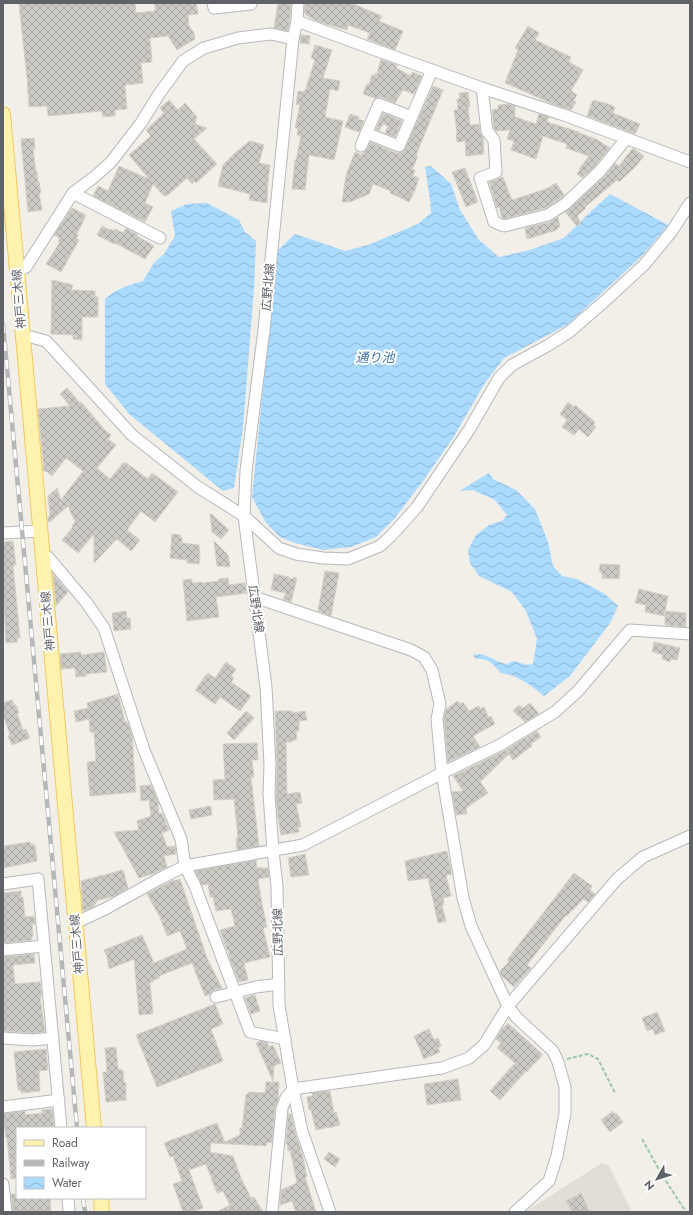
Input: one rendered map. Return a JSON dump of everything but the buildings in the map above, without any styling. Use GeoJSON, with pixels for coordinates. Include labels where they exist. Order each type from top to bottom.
{"type":"FeatureCollection","features":[{"type":"Feature","properties":{"kind":"main road","name":"神戸三木線"},"geometry":{"type":"LineString","coordinates":[[3,114],[94,1127]]}},
{"type":"Feature","properties":{"kind":"main road"},"geometry":{"type":"LineString","coordinates":[[100,1199],[102,1212]]}},
{"type":"Feature","properties":{"kind":"street"},"geometry":{"type":"LineString","coordinates":[[213,3],[214,8],[251,3]]}},
{"type":"Feature","properties":{"kind":"street","name":"広野北線"},"geometry":{"type":"LineString","coordinates":[[298,3],[297,21],[293,39],[264,330],[246,471],[244,516],[266,687],[270,765],[269,794],[276,886],[279,1005],[293,1089],[302,1131],[330,1212]]}},
{"type":"Feature","properties":{"kind":"street"},"geometry":{"type":"LineString","coordinates":[[297,21],[482,88],[564,115],[690,162]]}},
{"type":"Feature","properties":{"kind":"street"},"geometry":{"type":"LineString","coordinates":[[17,272],[26,267],[73,193],[111,162],[141,123],[159,94],[183,61],[204,48],[238,38],[271,34],[293,39]]}},
{"type":"Feature","properties":{"kind":"street"},"geometry":{"type":"LineString","coordinates":[[366,134],[399,146],[432,70]]}},
{"type":"Feature","properties":{"kind":"street"},"geometry":{"type":"LineString","coordinates":[[482,88],[487,131],[494,140],[496,172],[480,178],[494,222],[504,226],[548,215],[565,204],[600,171],[626,139]]}},
{"type":"Feature","properties":{"kind":"street"},"geometry":{"type":"LineString","coordinates":[[361,146],[379,104],[412,117]]}},
{"type":"Feature","properties":{"kind":"street"},"geometry":{"type":"LineString","coordinates":[[73,193],[160,238]]}},
{"type":"Feature","properties":{"kind":"street"},"geometry":{"type":"LineString","coordinates":[[22,339],[31,337],[46,341],[132,435],[198,487],[244,516],[279,548],[296,554],[323,558],[348,559],[380,546],[391,536],[416,507],[464,436],[499,378],[512,365],[569,332],[606,300],[644,265],[672,231],[690,203]]}},
{"type":"Feature","properties":{"kind":"street"},"geometry":{"type":"LineString","coordinates":[[3,533],[40,531]]}},
{"type":"Feature","properties":{"kind":"street"},"geometry":{"type":"LineString","coordinates":[[42,558],[48,557],[86,602],[104,628],[144,750],[181,839],[185,866],[195,886],[250,1032],[284,1039]]}},
{"type":"Feature","properties":{"kind":"street"},"geometry":{"type":"LineString","coordinates":[[254,597],[411,650],[424,657],[432,670],[440,704],[437,719],[442,773],[464,898],[471,926],[508,1006],[517,1018],[553,1051],[558,1062],[565,1087],[565,1113],[557,1156],[549,1181],[515,1212]]}},
{"type":"Feature","properties":{"kind":"street"},"geometry":{"type":"LineString","coordinates":[[75,923],[105,910],[185,866],[303,845],[442,773],[500,745],[555,712],[578,691],[630,630],[690,634]]}},
{"type":"Feature","properties":{"kind":"street"},"geometry":{"type":"LineString","coordinates":[[272,1212],[282,1108],[286,1098],[293,1089],[442,1068],[469,1058],[484,1045],[508,1006],[617,879],[643,857],[690,836]]}},
{"type":"Feature","properties":{"kind":"street"},"geometry":{"type":"LineString","coordinates":[[3,884],[38,879],[61,1127]]}},
{"type":"Feature","properties":{"kind":"street"},"geometry":{"type":"LineString","coordinates":[[3,950],[44,946]]}},
{"type":"Feature","properties":{"kind":"street"},"geometry":{"type":"LineString","coordinates":[[216,997],[256,987],[279,984]]}},
{"type":"Feature","properties":{"kind":"street"},"geometry":{"type":"LineString","coordinates":[[3,1038],[32,1040],[53,1038]]}},
{"type":"Feature","properties":{"kind":"street"},"geometry":{"type":"LineString","coordinates":[[3,1107],[59,1100]]}},
{"type":"Feature","properties":{"kind":"street"},"geometry":{"type":"LineString","coordinates":[[3,1184],[6,1212]]}},
{"type":"Feature","properties":{"kind":"street"},"geometry":{"type":"LineString","coordinates":[[68,1199],[69,1212]]}},
{"type":"Feature","properties":{"kind":"path"},"geometry":{"type":"LineString","coordinates":[[558,1062],[588,1054],[598,1059],[614,1093]]}},
{"type":"Feature","properties":{"kind":"path"},"geometry":{"type":"LineString","coordinates":[[642,1138],[662,1174],[686,1212]]}},
{"type":"Feature","properties":{"kind":"shaded area"},"geometry":{"type":"Polygon","coordinates":[[[602,1163],[609,1166],[632,1212],[525,1212],[602,1163]]]}},
{"type":"Feature","properties":{"kind":"water","name":"通り池"},"geometry":{"type":"Polygon","coordinates":[[[431,166],[451,184],[460,210],[479,240],[499,257],[530,250],[564,238],[610,194],[668,225],[642,256],[567,325],[504,358],[485,383],[453,438],[423,481],[395,518],[376,537],[351,547],[323,550],[295,543],[280,537],[266,523],[252,497],[277,251],[295,234],[345,251],[368,245],[418,224],[431,213],[425,167],[431,166]]]}},
{"type":"Feature","properties":{"kind":"water"},"geometry":{"type":"Polygon","coordinates":[[[207,203],[239,220],[245,232],[256,241],[254,288],[243,428],[234,488],[223,491],[129,414],[105,384],[105,299],[118,290],[143,281],[154,263],[164,254],[175,236],[171,211],[187,204],[207,203]]]}},
{"type":"Feature","properties":{"kind":"water"},"geometry":{"type":"Polygon","coordinates":[[[489,473],[493,479],[516,490],[535,509],[548,542],[553,566],[562,576],[577,579],[605,594],[618,606],[610,623],[570,676],[544,696],[524,681],[501,673],[490,662],[476,659],[473,655],[484,655],[507,664],[514,661],[527,665],[533,664],[537,639],[526,611],[512,592],[479,576],[470,563],[468,550],[476,535],[489,525],[502,521],[507,515],[495,500],[473,490],[459,491],[489,473]]]}},
{"type":"Feature","properties":{"kind":"railway"},"geometry":{"type":"LineString","coordinates":[[3,324],[77,1127]]}},
{"type":"Feature","properties":{"kind":"railway"},"geometry":{"type":"LineString","coordinates":[[83,1199],[85,1212]]}}]}
